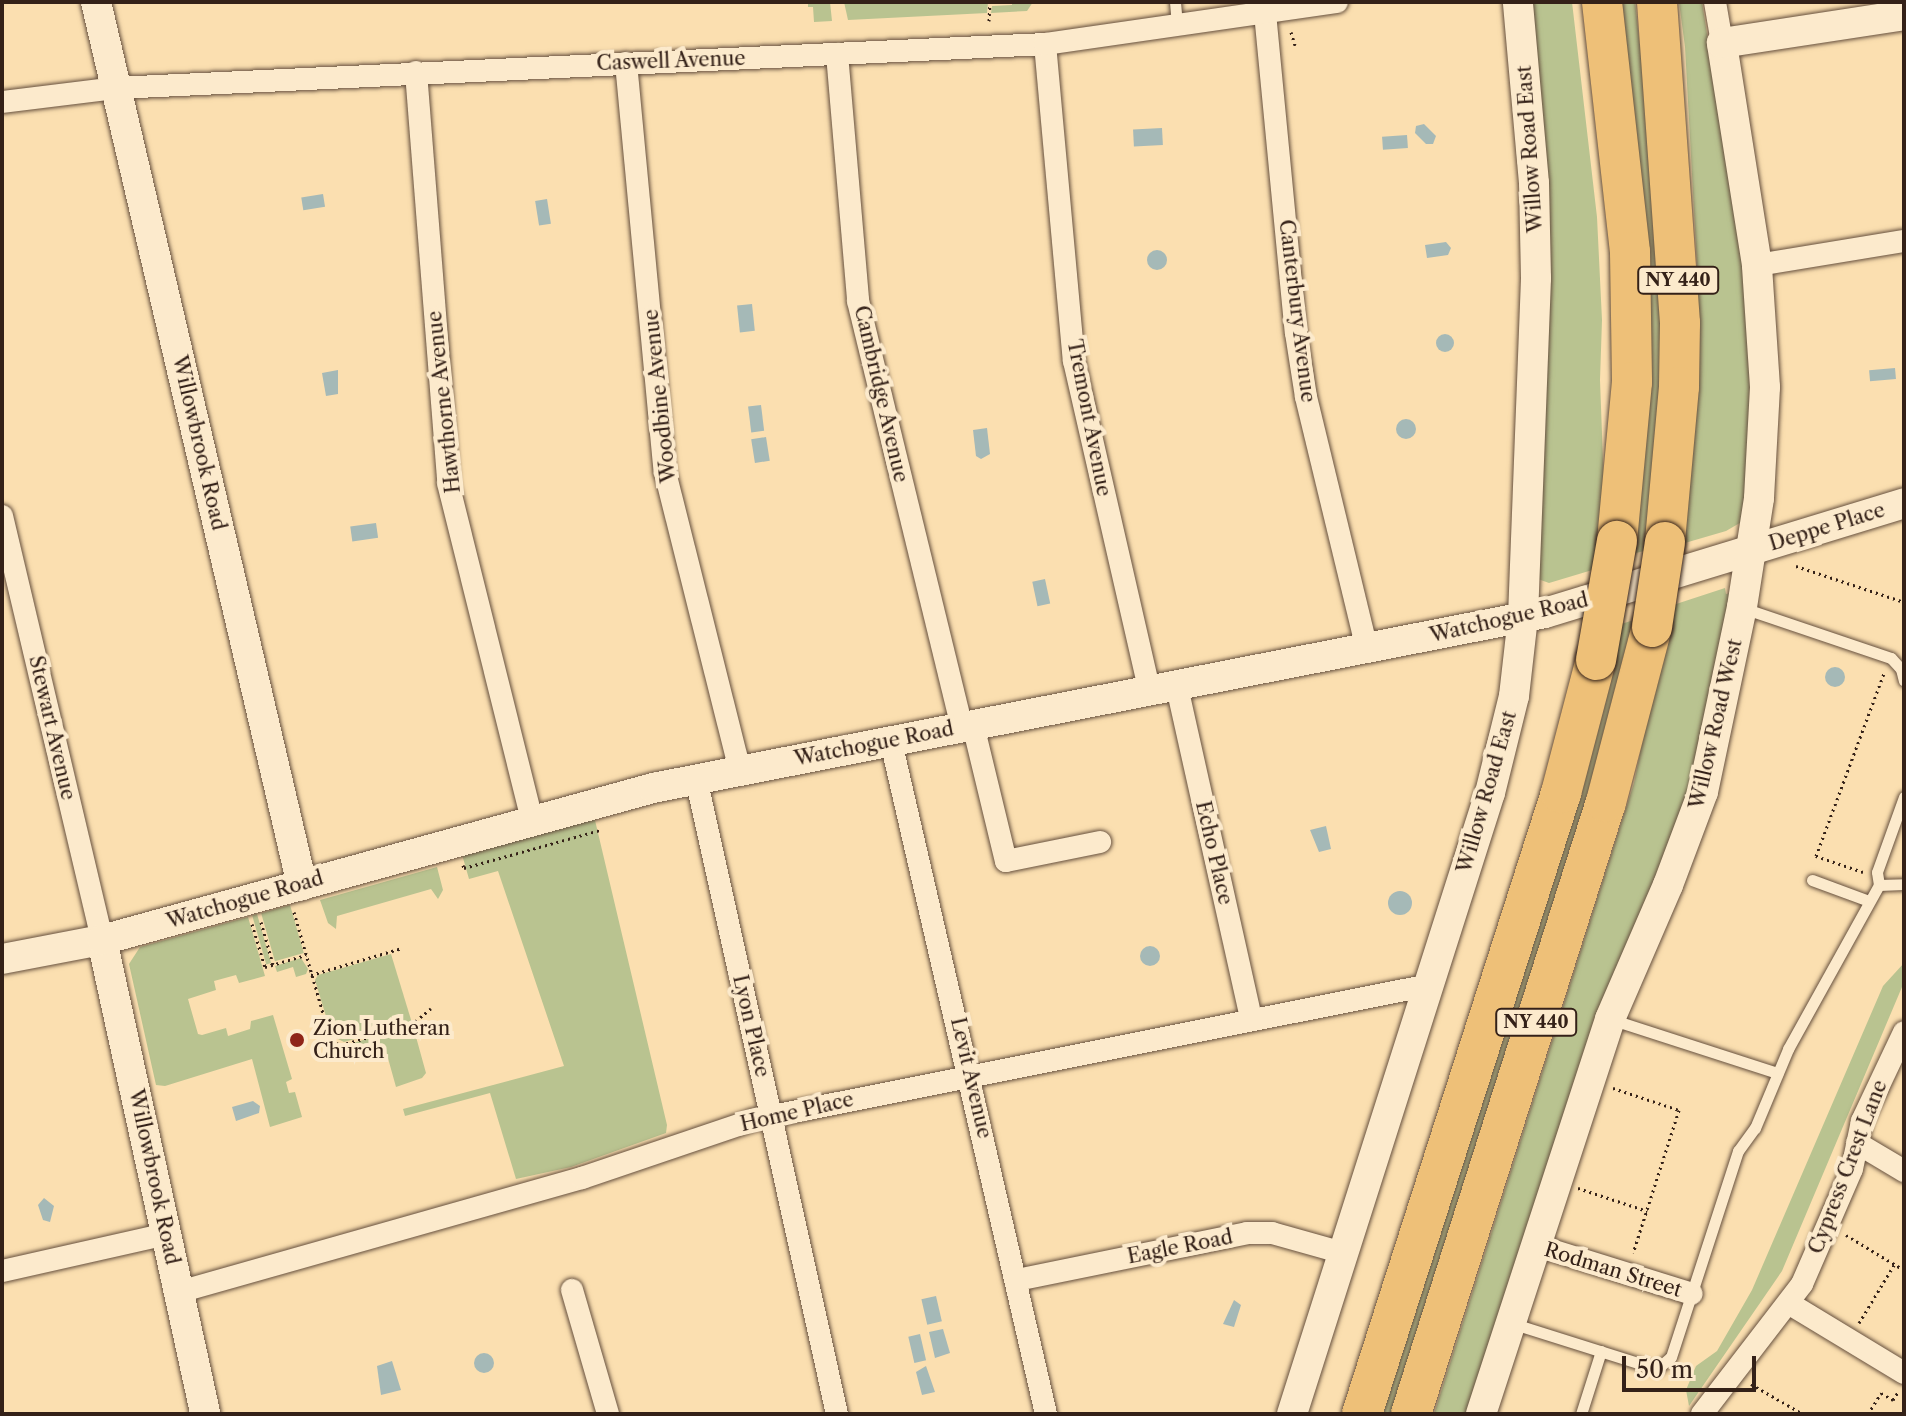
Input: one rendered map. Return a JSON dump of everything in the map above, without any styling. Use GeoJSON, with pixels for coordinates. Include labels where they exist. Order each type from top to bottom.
{"type":"FeatureCollection","features":[{"type":"Feature","properties":{"kind":"highway","name":"NY 440"},"geometry":{"type":"LineString","coordinates":[[1362,1414],[1561,793],[1596,660],[1617,541],[1632,382],[1632,320],[1625,189],[1599,2]]}},
{"type":"Feature","properties":{"kind":"highway","name":"NY 440"},"geometry":{"type":"LineString","coordinates":[[1411,1414],[1606,802],[1652,627],[1665,542],[1678,400],[1680,323],[1657,7]]}},
{"type":"Feature","properties":{"kind":"street","name":"Willowbrook Road"},"geometry":{"type":"LineString","coordinates":[[96,2],[297,894]]}},
{"type":"Feature","properties":{"kind":"street","name":"Caswell Avenue"},"geometry":{"type":"LineString","coordinates":[[2,102],[116,88],[1045,44],[1177,25],[1264,8],[1337,2]]}},
{"type":"Feature","properties":{"kind":"street","name":"Willow Road East"},"geometry":{"type":"LineString","coordinates":[[1292,1414],[1504,745],[1514,696],[1523,617],[1536,278],[1533,170],[1518,2]]}},
{"type":"Feature","properties":{"kind":"street","name":"Willow Road West"},"geometry":{"type":"LineString","coordinates":[[1481,1414],[1610,1019],[1668,885],[1703,792],[1742,607],[1759,498],[1765,415],[1757,265],[1715,2]]}},
{"type":"Feature","properties":{"kind":"street","name":"Canterbury Avenue"},"geometry":{"type":"LineString","coordinates":[[1264,8],[1304,384],[1367,650]]}},
{"type":"Feature","properties":{"kind":"street"},"geometry":{"type":"LineString","coordinates":[[1722,43],[1904,15]]}},
{"type":"Feature","properties":{"kind":"street","name":"Tremont Avenue"},"geometry":{"type":"LineString","coordinates":[[1045,44],[1074,361],[1164,689]]}},
{"type":"Feature","properties":{"kind":"street","name":"Cambridge Avenue"},"geometry":{"type":"LineString","coordinates":[[837,54],[858,301],[1006,861],[1100,842]]}},
{"type":"Feature","properties":{"kind":"street","name":"Woodbine Avenue"},"geometry":{"type":"LineString","coordinates":[[626,63],[665,472],[740,770]]}},
{"type":"Feature","properties":{"kind":"street","name":"Hawthorne Avenue"},"geometry":{"type":"LineString","coordinates":[[416,72],[448,483],[532,819]]}},
{"type":"Feature","properties":{"kind":"street"},"geometry":{"type":"LineString","coordinates":[[1757,265],[1904,241]]}},
{"type":"Feature","properties":{"kind":"street","name":"Deppe Place"},"geometry":{"type":"LineString","coordinates":[[1750,551],[1904,503]]}},
{"type":"Feature","properties":{"kind":"street","name":"Stewart Avenue"},"geometry":{"type":"LineString","coordinates":[[2,516],[102,940]]}},
{"type":"Feature","properties":{"kind":"street","name":"Watchogue Road"},"geometry":{"type":"LineString","coordinates":[[2,959],[102,940],[297,894],[532,819],[696,778],[1367,650],[1523,617],[1750,551]]}},
{"type":"Feature","properties":{"kind":"street","name":"Echo Place"},"geometry":{"type":"LineString","coordinates":[[1164,689],[1251,1019]]}},
{"type":"Feature","properties":{"kind":"street","name":"Levit Avenue"},"geometry":{"type":"LineString","coordinates":[[891,742],[971,1076],[1046,1414]]}},
{"type":"Feature","properties":{"kind":"street","name":"Lyon Place"},"geometry":{"type":"LineString","coordinates":[[696,778],[837,1414]]}},
{"type":"Feature","properties":{"kind":"street","name":"Willowbrook Road"},"geometry":{"type":"LineString","coordinates":[[102,940],[205,1414]]}},
{"type":"Feature","properties":{"kind":"street","name":"Home Place"},"geometry":{"type":"LineString","coordinates":[[179,1292],[582,1178],[771,1116],[1429,985]]}},
{"type":"Feature","properties":{"kind":"street","name":"Cypress Crest Lane"},"geometry":{"type":"LineString","coordinates":[[1702,1414],[1768,1324],[1790,1304],[1804,1281],[1852,1169],[1862,1121],[1904,1032]]}},
{"type":"Feature","properties":{"kind":"street"},"geometry":{"type":"LineString","coordinates":[[1857,1143],[1904,1171]]}},
{"type":"Feature","properties":{"kind":"street","name":"Eagle Road"},"geometry":{"type":"LineString","coordinates":[[1017,1280],[1261,1232],[1285,1235],[1343,1253]]}},
{"type":"Feature","properties":{"kind":"street"},"geometry":{"type":"LineString","coordinates":[[2,1271],[166,1234]]}},
{"type":"Feature","properties":{"kind":"street","name":"Rodman Street"},"geometry":{"type":"LineString","coordinates":[[1535,1245],[1692,1294]]}},
{"type":"Feature","properties":{"kind":"street"},"geometry":{"type":"LineString","coordinates":[[572,1290],[608,1414]]}},
{"type":"Feature","properties":{"kind":"street"},"geometry":{"type":"LineString","coordinates":[[1790,1304],[1903,1380]]}},
{"type":"Feature","properties":{"kind":"lane"},"geometry":{"type":"LineString","coordinates":[[1175,2],[1177,25]]}},
{"type":"Feature","properties":{"kind":"lane"},"geometry":{"type":"LineString","coordinates":[[1742,607],[1891,658],[1897,663],[1904,681]]}},
{"type":"Feature","properties":{"kind":"lane"},"geometry":{"type":"LineString","coordinates":[[1511,1323],[1657,1369],[1671,1357],[1738,1151],[1755,1128],[1777,1073],[1879,885],[1877,872],[1904,797]]}},
{"type":"Feature","properties":{"kind":"lane"},"geometry":{"type":"LineString","coordinates":[[1812,880],[1869,901]]}},
{"type":"Feature","properties":{"kind":"lane"},"geometry":{"type":"LineString","coordinates":[[1879,885],[1904,884]]}},
{"type":"Feature","properties":{"kind":"lane"},"geometry":{"type":"LineString","coordinates":[[1610,1019],[1777,1073]]}},
{"type":"Feature","properties":{"kind":"lane"},"geometry":{"type":"LineString","coordinates":[[1581,1414],[1601,1351]]}},
{"type":"Feature","properties":{"kind":"path"},"geometry":{"type":"LineString","coordinates":[[989,21],[990,2]]}},
{"type":"Feature","properties":{"kind":"path"},"geometry":{"type":"LineString","coordinates":[[1291,32],[1295,45]]}},
{"type":"Feature","properties":{"kind":"path"},"geometry":{"type":"LineString","coordinates":[[1796,566],[1904,602]]}},
{"type":"Feature","properties":{"kind":"path"},"geometry":{"type":"LineString","coordinates":[[1869,874],[1816,856],[1886,666]]}},
{"type":"Feature","properties":{"kind":"path"},"geometry":{"type":"LineString","coordinates":[[464,868],[600,830]]}},
{"type":"Feature","properties":{"kind":"path"},"geometry":{"type":"LineString","coordinates":[[297,894],[309,968],[331,1041],[341,1045],[411,1025],[431,1008]]}},
{"type":"Feature","properties":{"kind":"path"},"geometry":{"type":"LineString","coordinates":[[258,912],[273,964]]}},
{"type":"Feature","properties":{"kind":"path"},"geometry":{"type":"LineString","coordinates":[[249,914],[265,967],[306,955]]}},
{"type":"Feature","properties":{"kind":"path"},"geometry":{"type":"LineString","coordinates":[[311,975],[402,948]]}},
{"type":"Feature","properties":{"kind":"path"},"geometry":{"type":"LineString","coordinates":[[309,968],[315,965]]}},
{"type":"Feature","properties":{"kind":"path"},"geometry":{"type":"LineString","coordinates":[[1605,1086],[1679,1110],[1629,1266]]}},
{"type":"Feature","properties":{"kind":"path"},"geometry":{"type":"LineString","coordinates":[[1573,1186],[1647,1211]]}},
{"type":"Feature","properties":{"kind":"path"},"geometry":{"type":"LineString","coordinates":[[1837,1230],[1904,1270]]}},
{"type":"Feature","properties":{"kind":"path"},"geometry":{"type":"LineString","coordinates":[[1855,1329],[1894,1265]]}},
{"type":"Feature","properties":{"kind":"path"},"geometry":{"type":"LineString","coordinates":[[1741,1378],[1803,1414]]}},
{"type":"Feature","properties":{"kind":"path"},"geometry":{"type":"LineString","coordinates":[[1868,1414],[1881,1393],[1893,1400],[1903,1380]]}},
{"type":"Feature","properties":{"kind":"green space"},"geometry":{"type":"Polygon","coordinates":[[[808,2],[830,2],[832,21],[814,22],[813,7],[808,7],[808,2]]]}},
{"type":"Feature","properties":{"kind":"green space"},"geometry":{"type":"Polygon","coordinates":[[[844,2],[988,2],[987,13],[848,20],[844,2]]]}},
{"type":"Feature","properties":{"kind":"green space"},"geometry":{"type":"Polygon","coordinates":[[[1012,2],[1033,2],[1027,11],[991,13],[992,6],[1012,5],[1012,2]]]}},
{"type":"Feature","properties":{"kind":"green space"},"geometry":{"type":"Polygon","coordinates":[[[1531,2],[1572,2],[1597,217],[1602,320],[1600,380],[1605,515],[1599,568],[1549,583],[1538,579],[1531,2]]]}},
{"type":"Feature","properties":{"kind":"green space"},"geometry":{"type":"Polygon","coordinates":[[[1613,2],[1635,2],[1665,272],[1652,549],[1628,555],[1613,2]]]}},
{"type":"Feature","properties":{"kind":"green space"},"geometry":{"type":"Polygon","coordinates":[[[1679,2],[1702,2],[1745,276],[1752,407],[1745,520],[1726,531],[1678,545],[1698,328],[1685,47],[1679,2]]]}},
{"type":"Feature","properties":{"kind":"green space"},"geometry":{"type":"Polygon","coordinates":[[[1725,588],[1726,594],[1731,593],[1688,800],[1669,852],[1592,1026],[1467,1414],[1434,1414],[1634,783],[1670,606],[1725,588]]]}},
{"type":"Feature","properties":{"kind":"green space"},"geometry":{"type":"Polygon","coordinates":[[[1640,618],[1623,691],[1398,1414],[1376,1414],[1615,626],[1640,618]]]}},
{"type":"Feature","properties":{"kind":"green space"},"geometry":{"type":"Polygon","coordinates":[[[594,816],[667,1125],[666,1133],[571,1167],[516,1179],[490,1093],[405,1116],[403,1109],[564,1066],[498,871],[469,879],[461,851],[594,816]]]}},
{"type":"Feature","properties":{"kind":"green space"},"geometry":{"type":"Polygon","coordinates":[[[437,867],[443,890],[438,899],[431,889],[337,916],[336,929],[328,923],[320,900],[437,867]]]}},
{"type":"Feature","properties":{"kind":"green space"},"geometry":{"type":"Polygon","coordinates":[[[290,905],[304,953],[275,961],[261,913],[290,905]]]}},
{"type":"Feature","properties":{"kind":"green space"},"geometry":{"type":"Polygon","coordinates":[[[257,914],[271,963],[266,964],[252,915],[257,914]]]}},
{"type":"Feature","properties":{"kind":"green space"},"geometry":{"type":"Polygon","coordinates":[[[248,917],[265,976],[239,983],[236,975],[214,981],[216,990],[188,999],[198,1034],[202,1035],[226,1028],[228,1036],[250,1029],[251,1021],[273,1015],[292,1079],[286,1082],[289,1093],[295,1092],[302,1117],[270,1127],[252,1059],[165,1086],[156,1085],[129,964],[140,947],[248,917]]]}},
{"type":"Feature","properties":{"kind":"green space"},"geometry":{"type":"Polygon","coordinates":[[[391,954],[412,1023],[344,1042],[332,1036],[315,980],[318,975],[391,954]]]}},
{"type":"Feature","properties":{"kind":"green space"},"geometry":{"type":"Polygon","coordinates":[[[301,958],[308,969],[306,974],[296,977],[293,967],[277,972],[275,966],[301,958]]]}},
{"type":"Feature","properties":{"kind":"green space"},"geometry":{"type":"Polygon","coordinates":[[[1904,963],[1902,987],[1782,1271],[1689,1406],[1686,1390],[1696,1366],[1717,1351],[1752,1290],[1883,986],[1904,963]]]}},
{"type":"Feature","properties":{"kind":"green space"},"geometry":{"type":"Polygon","coordinates":[[[413,1026],[426,1073],[422,1078],[396,1087],[384,1044],[376,1046],[373,1038],[413,1026]]]}},
{"type":"Feature","properties":{"kind":"green space"},"geometry":{"type":"Polygon","coordinates":[[[370,1038],[372,1047],[334,1058],[340,1047],[370,1038]]]}},
{"type":"Feature","properties":{"kind":"shaded area"},"geometry":{"type":"Polygon","coordinates":[[[1424,124],[1436,136],[1433,144],[1426,144],[1415,133],[1416,126],[1424,124]]]}},
{"type":"Feature","properties":{"kind":"shaded area"},"geometry":{"type":"Polygon","coordinates":[[[1162,128],[1163,145],[1134,146],[1133,130],[1162,128]]]}},
{"type":"Feature","properties":{"kind":"shaded area"},"geometry":{"type":"Polygon","coordinates":[[[1407,135],[1408,148],[1383,150],[1382,137],[1407,135]]]}},
{"type":"Feature","properties":{"kind":"shaded area"},"geometry":{"type":"Polygon","coordinates":[[[323,194],[325,207],[303,210],[301,197],[323,194]]]}},
{"type":"Feature","properties":{"kind":"shaded area"},"geometry":{"type":"Polygon","coordinates":[[[547,199],[551,224],[539,226],[535,201],[547,199]]]}},
{"type":"Feature","properties":{"kind":"shaded area"},"geometry":{"type":"Polygon","coordinates":[[[1446,242],[1451,248],[1448,255],[1427,258],[1425,245],[1446,242]]]}},
{"type":"Feature","properties":{"kind":"shaded area"},"geometry":{"type":"Polygon","coordinates":[[[1157,250],[1164,253],[1167,260],[1164,267],[1157,270],[1150,267],[1147,260],[1150,253],[1157,250]]]}},
{"type":"Feature","properties":{"kind":"shaded area"},"geometry":{"type":"Polygon","coordinates":[[[752,304],[755,331],[740,332],[737,306],[752,304]]]}},
{"type":"Feature","properties":{"kind":"shaded area"},"geometry":{"type":"Polygon","coordinates":[[[1441,334],[1449,334],[1454,343],[1452,350],[1441,352],[1436,347],[1436,339],[1441,334]]]}},
{"type":"Feature","properties":{"kind":"shaded area"},"geometry":{"type":"Polygon","coordinates":[[[1895,368],[1896,379],[1870,381],[1869,370],[1895,368]]]}},
{"type":"Feature","properties":{"kind":"shaded area"},"geometry":{"type":"Polygon","coordinates":[[[338,370],[338,394],[326,396],[322,373],[338,370]]]}},
{"type":"Feature","properties":{"kind":"shaded area"},"geometry":{"type":"Polygon","coordinates":[[[761,405],[764,431],[751,432],[748,407],[761,405]]]}},
{"type":"Feature","properties":{"kind":"shaded area"},"geometry":{"type":"Polygon","coordinates":[[[1406,419],[1413,422],[1416,429],[1413,436],[1406,439],[1399,436],[1396,429],[1399,422],[1406,419]]]}},
{"type":"Feature","properties":{"kind":"shaded area"},"geometry":{"type":"Polygon","coordinates":[[[987,428],[990,454],[981,459],[976,456],[973,430],[987,428]]]}},
{"type":"Feature","properties":{"kind":"shaded area"},"geometry":{"type":"Polygon","coordinates":[[[766,437],[770,461],[755,463],[751,439],[766,437]]]}},
{"type":"Feature","properties":{"kind":"shaded area"},"geometry":{"type":"Polygon","coordinates":[[[376,523],[378,538],[352,541],[350,527],[376,523]]]}},
{"type":"Feature","properties":{"kind":"shaded area"},"geometry":{"type":"Polygon","coordinates":[[[1045,579],[1050,603],[1037,606],[1032,582],[1045,579]]]}},
{"type":"Feature","properties":{"kind":"shaded area"},"geometry":{"type":"Polygon","coordinates":[[[1835,667],[1842,670],[1845,677],[1842,684],[1835,687],[1828,684],[1825,677],[1828,670],[1835,667]]]}},
{"type":"Feature","properties":{"kind":"shaded area"},"geometry":{"type":"Polygon","coordinates":[[[1326,826],[1331,849],[1319,852],[1310,830],[1326,826]]]}},
{"type":"Feature","properties":{"kind":"shaded area"},"geometry":{"type":"Polygon","coordinates":[[[1400,891],[1408,895],[1412,903],[1408,911],[1400,915],[1392,911],[1388,903],[1392,895],[1400,891]]]}},
{"type":"Feature","properties":{"kind":"shaded area"},"geometry":{"type":"Polygon","coordinates":[[[1150,946],[1157,949],[1160,956],[1157,963],[1150,966],[1143,963],[1140,956],[1143,949],[1150,946]]]}},
{"type":"Feature","properties":{"kind":"shaded area"},"geometry":{"type":"Polygon","coordinates":[[[253,1101],[260,1106],[259,1113],[236,1121],[232,1107],[253,1101]]]}},
{"type":"Feature","properties":{"kind":"shaded area"},"geometry":{"type":"Polygon","coordinates":[[[44,1198],[54,1206],[50,1222],[43,1220],[38,1205],[44,1198]]]}},
{"type":"Feature","properties":{"kind":"shaded area"},"geometry":{"type":"Polygon","coordinates":[[[936,1296],[942,1321],[927,1325],[921,1299],[936,1296]]]}},
{"type":"Feature","properties":{"kind":"shaded area"},"geometry":{"type":"Polygon","coordinates":[[[1234,1300],[1241,1305],[1234,1327],[1223,1324],[1234,1300]]]}},
{"type":"Feature","properties":{"kind":"shaded area"},"geometry":{"type":"Polygon","coordinates":[[[943,1329],[950,1353],[935,1358],[929,1332],[943,1329]]]}},
{"type":"Feature","properties":{"kind":"shaded area"},"geometry":{"type":"Polygon","coordinates":[[[920,1334],[926,1360],[914,1363],[908,1337],[920,1334]]]}},
{"type":"Feature","properties":{"kind":"shaded area"},"geometry":{"type":"Polygon","coordinates":[[[484,1353],[491,1356],[494,1363],[491,1370],[484,1373],[477,1370],[474,1363],[477,1356],[484,1353]]]}},
{"type":"Feature","properties":{"kind":"shaded area"},"geometry":{"type":"Polygon","coordinates":[[[392,1361],[401,1390],[381,1395],[377,1366],[392,1361]]]}},
{"type":"Feature","properties":{"kind":"shaded area"},"geometry":{"type":"Polygon","coordinates":[[[926,1366],[935,1392],[922,1395],[916,1372],[926,1366]]]}},
{"type":"Feature","properties":{"kind":"place","name":"Zion Lutheran Church"},"geometry":{"type":"Point","coordinates":[297,1040]}}]}
